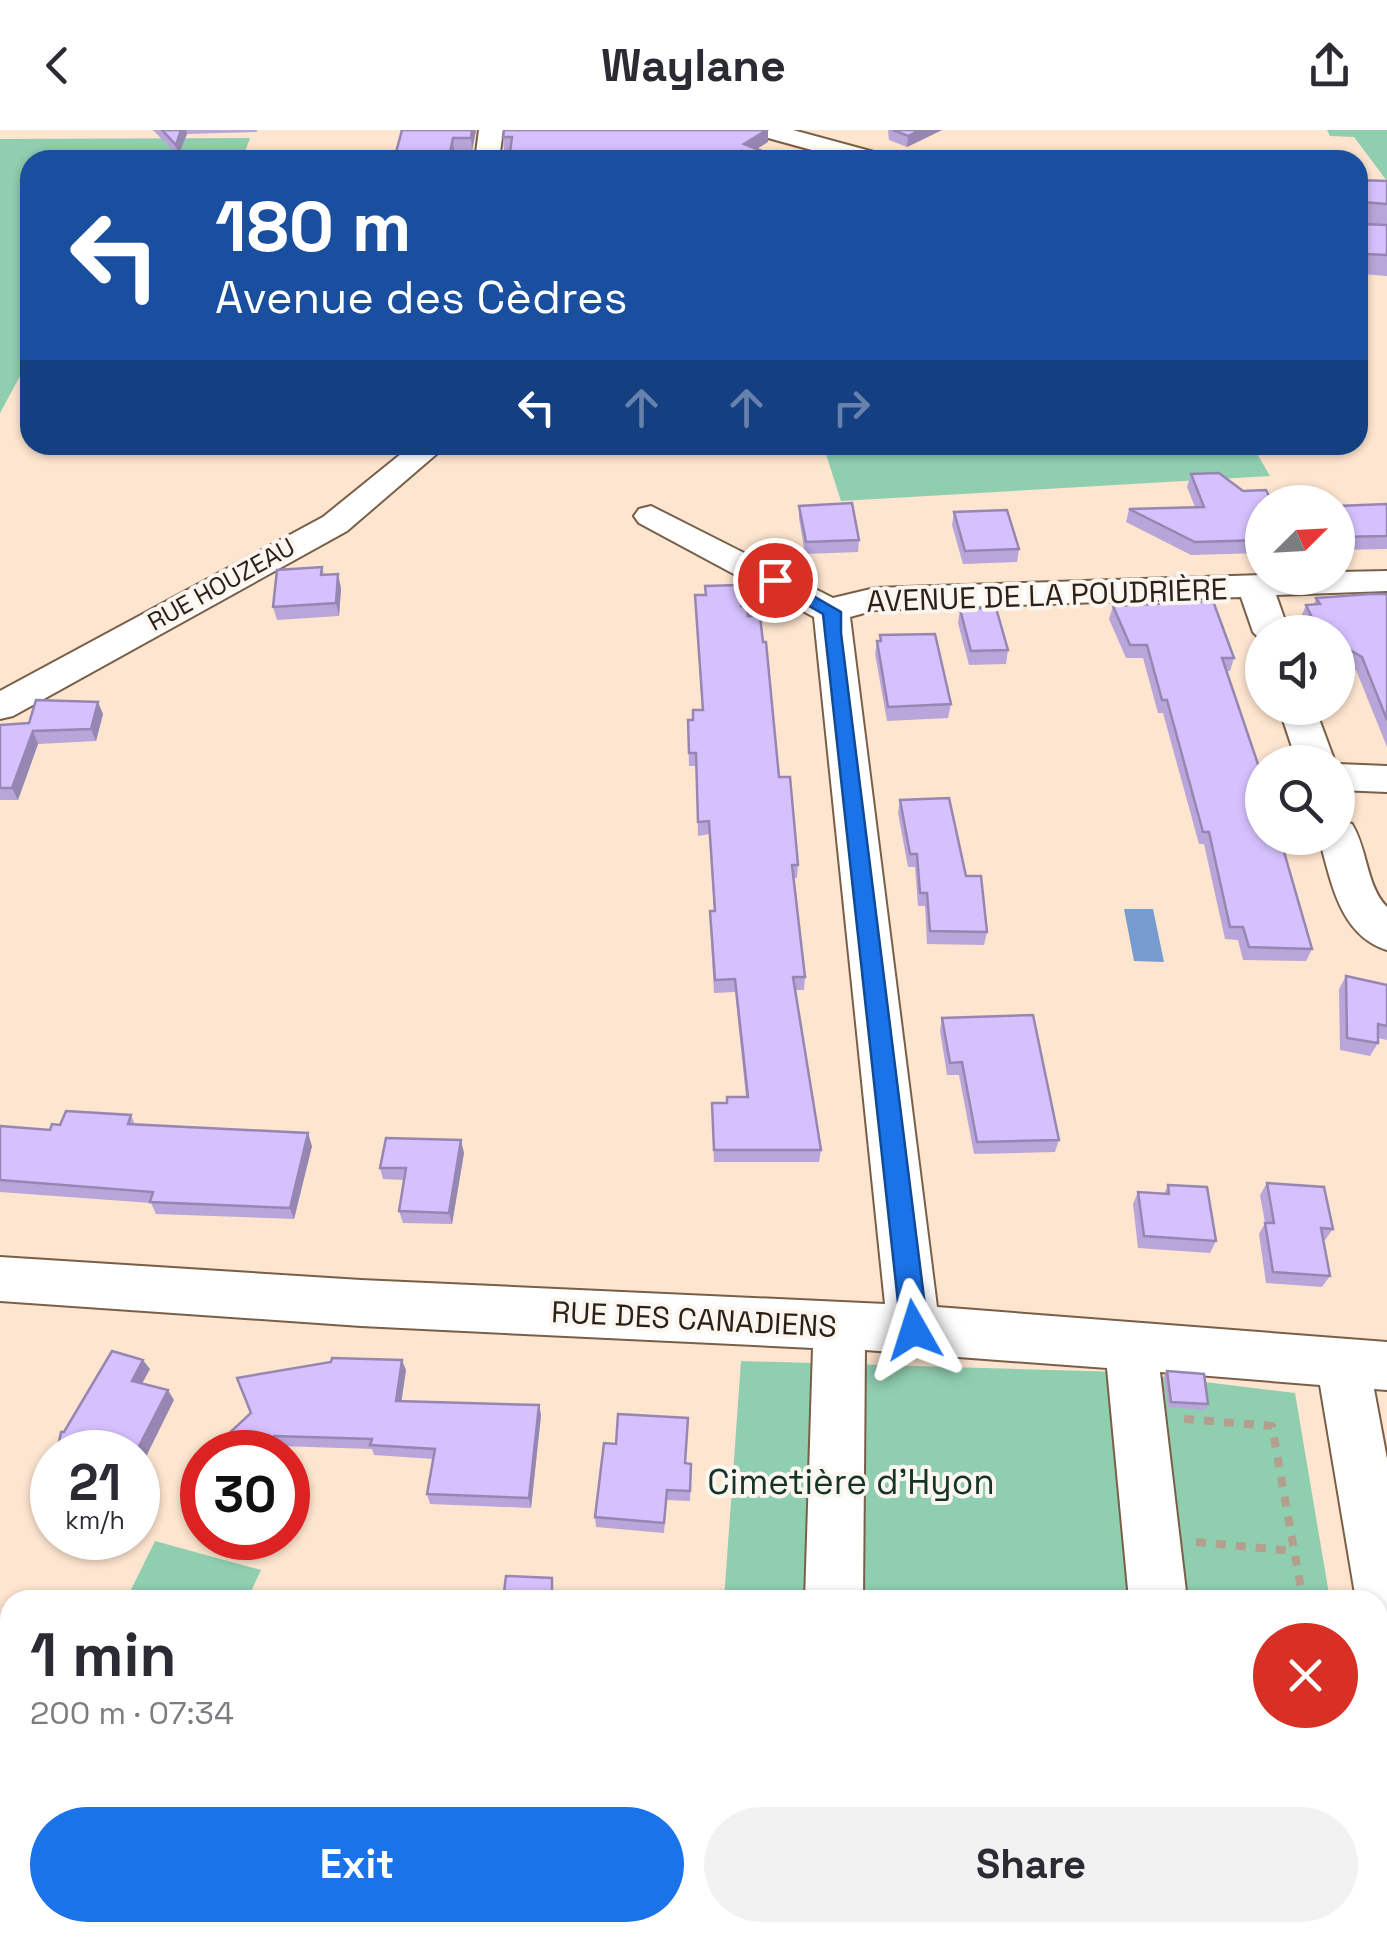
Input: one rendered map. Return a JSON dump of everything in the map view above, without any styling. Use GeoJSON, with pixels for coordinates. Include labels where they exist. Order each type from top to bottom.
{"type":"FeatureCollection","features":[{"type":"Feature","properties":{"kind":"street"},"geometry":{"type":"LineString","coordinates":[[766,130],[819,150]]}},
{"type":"Feature","properties":{"kind":"street","name":"RUE HOUZEAU"},"geometry":{"type":"LineString","coordinates":[[0,706],[335,524],[420,455]]}},
{"type":"Feature","properties":{"kind":"street"},"geometry":{"type":"LineString","coordinates":[[651,516],[832,612]]}},
{"type":"Feature","properties":{"kind":"street","name":"AVENUE DE LA POUDRIÈRE"},"geometry":{"type":"LineString","coordinates":[[1355,582],[1387,581]]}},
{"type":"Feature","properties":{"kind":"street","name":"AVENUE DE LA POUDRIÈRE"},"geometry":{"type":"LineString","coordinates":[[914,1330],[832,612],[856,601],[875,599],[1245,586]]}},
{"type":"Feature","properties":{"kind":"street"},"geometry":{"type":"LineString","coordinates":[[1355,778],[1387,779]]}},
{"type":"Feature","properties":{"kind":"street"},"geometry":{"type":"LineString","coordinates":[[1344,855],[1358,904],[1386,934]]}},
{"type":"Feature","properties":{"kind":"street","name":"RUE DES CANADIENS"},"geometry":{"type":"LineString","coordinates":[[0,1278],[381,1304],[914,1330],[1364,1364]]}},
{"type":"Feature","properties":{"kind":"street"},"geometry":{"type":"LineString","coordinates":[[834,1590],[839,1326]]}},
{"type":"Feature","properties":{"kind":"street"},"geometry":{"type":"LineString","coordinates":[[1131,1349],[1157,1590]]}},
{"type":"Feature","properties":{"kind":"street"},"geometry":{"type":"LineString","coordinates":[[1364,1364],[1385,1590]]}},
{"type":"Feature","properties":{"kind":"path"},"geometry":{"type":"LineString","coordinates":[[1168,1417],[1272,1426],[1301,1590]]}},
{"type":"Feature","properties":{"kind":"path"},"geometry":{"type":"LineString","coordinates":[[1149,1538],[1294,1551]]}},
{"type":"Feature","properties":{"kind":"green space"},"geometry":{"type":"Polygon","coordinates":[[[1327,130],[1387,130],[1387,181],[1368,150],[1354,137],[1330,136],[1327,130]]]}},
{"type":"Feature","properties":{"kind":"green space"},"geometry":{"type":"Polygon","coordinates":[[[250,138],[246,150],[20,150],[20,376],[0,413],[0,139],[250,138]]]}},
{"type":"Feature","properties":{"kind":"green space"},"geometry":{"type":"Polygon","coordinates":[[[826,455],[1258,455],[1270,476],[841,501],[826,455]]]}},
{"type":"Feature","properties":{"kind":"green space","name":"Cimetière d'Hyon"},"geometry":{"type":"Polygon","coordinates":[[[741,1361],[1123,1372],[1295,1393],[1328,1590],[725,1590],[741,1361]]]}},
{"type":"Feature","properties":{"kind":"green space"},"geometry":{"type":"Polygon","coordinates":[[[160,1542],[180,1548],[180,1560],[224,1560],[261,1570],[252,1590],[131,1590],[146,1560],[160,1560],[160,1542]]]}},
{"type":"Feature","properties":{"kind":"water"},"geometry":{"type":"Polygon","coordinates":[[[1124,909],[1153,909],[1164,962],[1134,961],[1124,909]]]}},
{"type":"Feature","properties":{"kind":"building"},"geometry":{"type":"Polygon","coordinates":[[[162,130],[181,130],[176,145],[162,130]]]}},
{"type":"Feature","properties":{"kind":"building"},"geometry":{"type":"Polygon","coordinates":[[[402,130],[472,130],[471,138],[453,138],[450,150],[397,150],[402,130]]]}},
{"type":"Feature","properties":{"kind":"building"},"geometry":{"type":"Polygon","coordinates":[[[504,130],[767,130],[744,144],[759,150],[510,150],[512,137],[503,137],[504,130]]]}},
{"type":"Feature","properties":{"kind":"building"},"geometry":{"type":"Polygon","coordinates":[[[893,130],[920,130],[908,136],[893,130]]]}},
{"type":"Feature","properties":{"kind":"building"},"geometry":{"type":"Polygon","coordinates":[[[1368,180],[1387,181],[1387,204],[1368,202],[1368,180]]]}},
{"type":"Feature","properties":{"kind":"building"},"geometry":{"type":"Polygon","coordinates":[[[1368,224],[1387,225],[1387,255],[1368,254],[1368,224]]]}},
{"type":"Feature","properties":{"kind":"building"},"geometry":{"type":"Polygon","coordinates":[[[1219,473],[1245,491],[1245,541],[1195,542],[1129,509],[1204,507],[1191,474],[1219,473]]]}},
{"type":"Feature","properties":{"kind":"building"},"geometry":{"type":"Polygon","coordinates":[[[852,503],[859,540],[806,542],[799,506],[852,503]]]}},
{"type":"Feature","properties":{"kind":"building"},"geometry":{"type":"Polygon","coordinates":[[[1387,504],[1387,536],[1355,537],[1355,505],[1387,504]]]}},
{"type":"Feature","properties":{"kind":"building"},"geometry":{"type":"Polygon","coordinates":[[[1007,510],[1019,549],[965,551],[954,512],[1007,510]]]}},
{"type":"Feature","properties":{"kind":"building"},"geometry":{"type":"Polygon","coordinates":[[[322,567],[321,575],[338,574],[336,603],[273,607],[277,570],[322,567]]]}},
{"type":"Feature","properties":{"kind":"building"},"geometry":{"type":"Polygon","coordinates":[[[739,585],[741,606],[747,605],[748,616],[760,616],[779,777],[790,777],[798,865],[792,865],[805,977],[793,977],[821,1150],[714,1150],[712,1103],[727,1103],[727,1097],[748,1097],[735,979],[715,980],[709,821],[698,822],[696,753],[689,753],[688,720],[693,720],[693,710],[703,710],[695,595],[706,595],[705,586],[739,585]]]}},
{"type":"Feature","properties":{"kind":"building"},"geometry":{"type":"Polygon","coordinates":[[[1387,594],[1387,720],[1362,657],[1355,653],[1355,615],[1311,615],[1306,605],[1320,604],[1316,598],[1387,594]]]}},
{"type":"Feature","properties":{"kind":"building"},"geometry":{"type":"Polygon","coordinates":[[[1213,601],[1234,658],[1222,658],[1251,745],[1245,745],[1245,855],[1285,855],[1312,949],[1249,947],[1243,927],[1230,927],[1209,832],[1203,832],[1167,700],[1162,700],[1147,645],[1130,645],[1113,606],[1213,601]]]}},
{"type":"Feature","properties":{"kind":"building"},"geometry":{"type":"Polygon","coordinates":[[[996,608],[1008,650],[971,651],[960,609],[996,608]]]}},
{"type":"Feature","properties":{"kind":"building"},"geometry":{"type":"Polygon","coordinates":[[[935,634],[951,704],[888,707],[877,641],[881,641],[880,635],[935,634]]]}},
{"type":"Feature","properties":{"kind":"building"},"geometry":{"type":"Polygon","coordinates":[[[36,700],[98,702],[91,729],[33,731],[12,788],[0,788],[0,725],[29,723],[36,700]]]}},
{"type":"Feature","properties":{"kind":"building"},"geometry":{"type":"Polygon","coordinates":[[[949,798],[966,876],[981,876],[987,932],[930,931],[927,893],[920,893],[917,854],[910,854],[900,800],[949,798]]]}},
{"type":"Feature","properties":{"kind":"building"},"geometry":{"type":"Polygon","coordinates":[[[1346,976],[1387,985],[1387,1026],[1378,1024],[1378,1043],[1347,1038],[1346,976]]]}},
{"type":"Feature","properties":{"kind":"building"},"geometry":{"type":"Polygon","coordinates":[[[1033,1015],[1059,1140],[977,1142],[962,1062],[950,1063],[942,1018],[1033,1015]]]}},
{"type":"Feature","properties":{"kind":"building"},"geometry":{"type":"Polygon","coordinates":[[[66,1111],[131,1115],[128,1124],[308,1133],[290,1208],[150,1202],[153,1192],[0,1180],[0,1126],[50,1130],[52,1124],[60,1125],[66,1111]]]}},
{"type":"Feature","properties":{"kind":"building"},"geometry":{"type":"Polygon","coordinates":[[[386,1138],[461,1140],[449,1213],[399,1211],[406,1168],[380,1168],[386,1138]]]}},
{"type":"Feature","properties":{"kind":"building"},"geometry":{"type":"Polygon","coordinates":[[[1267,1183],[1324,1187],[1333,1229],[1321,1228],[1330,1276],[1273,1272],[1265,1223],[1274,1223],[1267,1183]]]}},
{"type":"Feature","properties":{"kind":"building"},"geometry":{"type":"Polygon","coordinates":[[[1168,1185],[1207,1187],[1216,1241],[1144,1236],[1138,1192],[1169,1194],[1168,1185]]]}},
{"type":"Feature","properties":{"kind":"building"},"geometry":{"type":"Polygon","coordinates":[[[112,1351],[143,1360],[132,1381],[168,1390],[147,1430],[65,1430],[112,1351]]]}},
{"type":"Feature","properties":{"kind":"building"},"geometry":{"type":"Polygon","coordinates":[[[332,1358],[402,1360],[396,1401],[539,1405],[529,1498],[427,1494],[435,1449],[370,1445],[372,1439],[310,1437],[310,1430],[233,1430],[251,1413],[237,1378],[331,1362],[332,1358]]]}},
{"type":"Feature","properties":{"kind":"building"},"geometry":{"type":"Polygon","coordinates":[[[1167,1371],[1204,1374],[1208,1404],[1171,1402],[1167,1371]]]}},
{"type":"Feature","properties":{"kind":"building"},"geometry":{"type":"Polygon","coordinates":[[[618,1414],[688,1418],[685,1463],[691,1464],[690,1491],[667,1490],[664,1523],[595,1517],[604,1443],[616,1444],[618,1414]]]}},
{"type":"Feature","properties":{"kind":"building"},"geometry":{"type":"Polygon","coordinates":[[[506,1576],[552,1578],[552,1590],[504,1590],[506,1576]]]}},
{"type":"Feature","properties":{"kind":"route"},"geometry":{"type":"LineString","coordinates":[[775,580],[832,612],[914,1330]]}}]}
